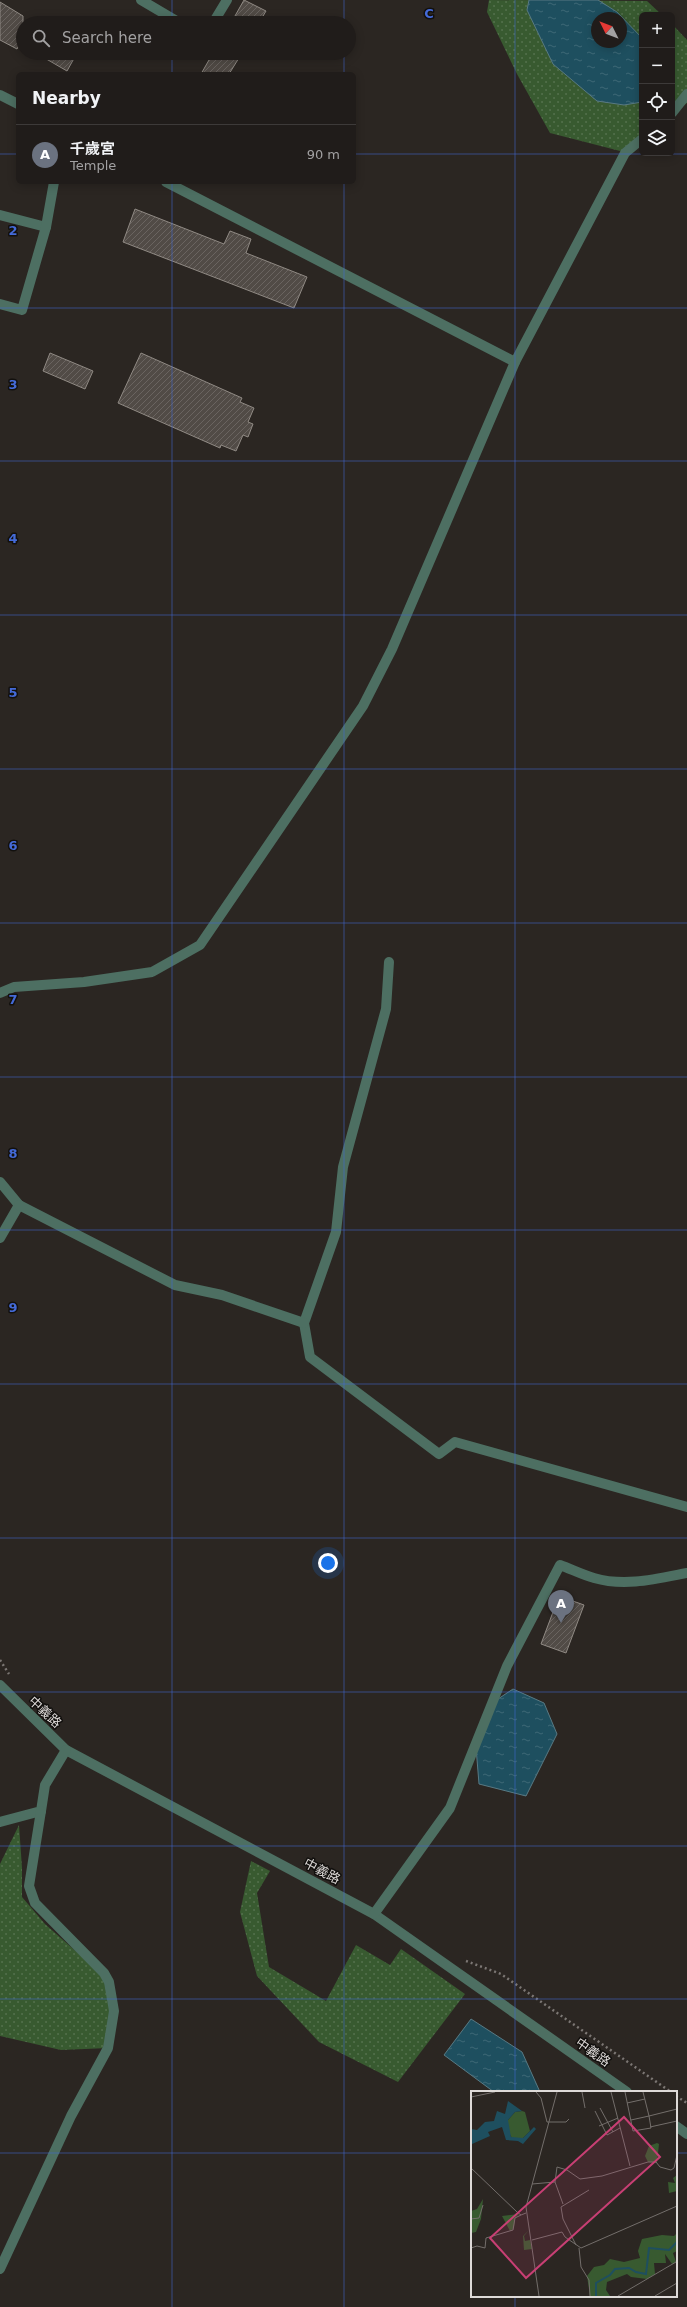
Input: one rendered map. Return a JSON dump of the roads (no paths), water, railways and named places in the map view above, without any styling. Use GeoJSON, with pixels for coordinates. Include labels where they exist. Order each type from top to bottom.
{"type":"FeatureCollection","features":[{"type":"Feature","properties":{"kind":"street"},"geometry":{"type":"LineString","coordinates":[[141,0],[168,16]]}},
{"type":"Feature","properties":{"kind":"street"},"geometry":{"type":"LineString","coordinates":[[217,16],[227,0]]}},
{"type":"Feature","properties":{"kind":"street"},"geometry":{"type":"LineString","coordinates":[[675,109],[687,94]]}},
{"type":"Feature","properties":{"kind":"street"},"geometry":{"type":"LineString","coordinates":[[0,95],[16,103]]}},
{"type":"Feature","properties":{"kind":"street"},"geometry":{"type":"LineString","coordinates":[[0,993],[14,987],[84,982],[152,972],[200,945],[363,706],[392,649],[516,362],[625,152],[639,141]]}},
{"type":"Feature","properties":{"kind":"street"},"geometry":{"type":"LineString","coordinates":[[0,304],[22,310],[46,227],[54,184]]}},
{"type":"Feature","properties":{"kind":"street"},"geometry":{"type":"LineString","coordinates":[[170,184],[516,362]]}},
{"type":"Feature","properties":{"kind":"street"},"geometry":{"type":"LineString","coordinates":[[0,215],[46,227]]}},
{"type":"Feature","properties":{"kind":"street"},"geometry":{"type":"LineString","coordinates":[[389,962],[386,1010],[343,1167],[336,1232],[304,1323],[310,1357],[439,1454],[455,1442],[687,1506]]}},
{"type":"Feature","properties":{"kind":"street"},"geometry":{"type":"LineString","coordinates":[[0,1182],[19,1205],[175,1284],[222,1295],[304,1323]]}},
{"type":"Feature","properties":{"kind":"street"},"geometry":{"type":"LineString","coordinates":[[0,1238],[19,1205]]}},
{"type":"Feature","properties":{"kind":"street"},"geometry":{"type":"LineString","coordinates":[[374,1914],[450,1808],[507,1666],[560,1565],[595,1578],[615,1582],[637,1582],[687,1573]]}},
{"type":"Feature","properties":{"kind":"street","name":"中義路"},"geometry":{"type":"LineString","coordinates":[[0,1685],[66,1750],[374,1914],[626,2091]]}},
{"type":"Feature","properties":{"kind":"street"},"geometry":{"type":"LineString","coordinates":[[0,2269],[71,2116],[108,2048],[114,2011],[109,1982],[104,1973],[35,1903],[30,1894],[29,1886],[45,1785],[66,1750]]}},
{"type":"Feature","properties":{"kind":"street"},"geometry":{"type":"LineString","coordinates":[[0,1822],[40,1811]]}},
{"type":"Feature","properties":{"kind":"street"},"geometry":{"type":"LineString","coordinates":[[677,2127],[687,2134]]}},
{"type":"Feature","properties":{"kind":"water"},"geometry":{"type":"Polygon","coordinates":[[[529,0],[598,0],[617,12],[591,12],[591,48],[627,48],[627,22],[639,35],[639,102],[624,105],[597,101],[553,64],[527,10],[529,0]]]}},
{"type":"Feature","properties":{"kind":"water"},"geometry":{"type":"Polygon","coordinates":[[[513,1689],[544,1703],[557,1734],[526,1796],[479,1784],[476,1747],[492,1703],[513,1689]]]}},
{"type":"Feature","properties":{"kind":"water"},"geometry":{"type":"Polygon","coordinates":[[[471,2019],[522,2052],[540,2091],[493,2091],[444,2055],[471,2019]]]}},
{"type":"Feature","properties":{"kind":"place","name":"千歲宮"},"geometry":{"type":"Point","coordinates":[561,1623]}}]}
